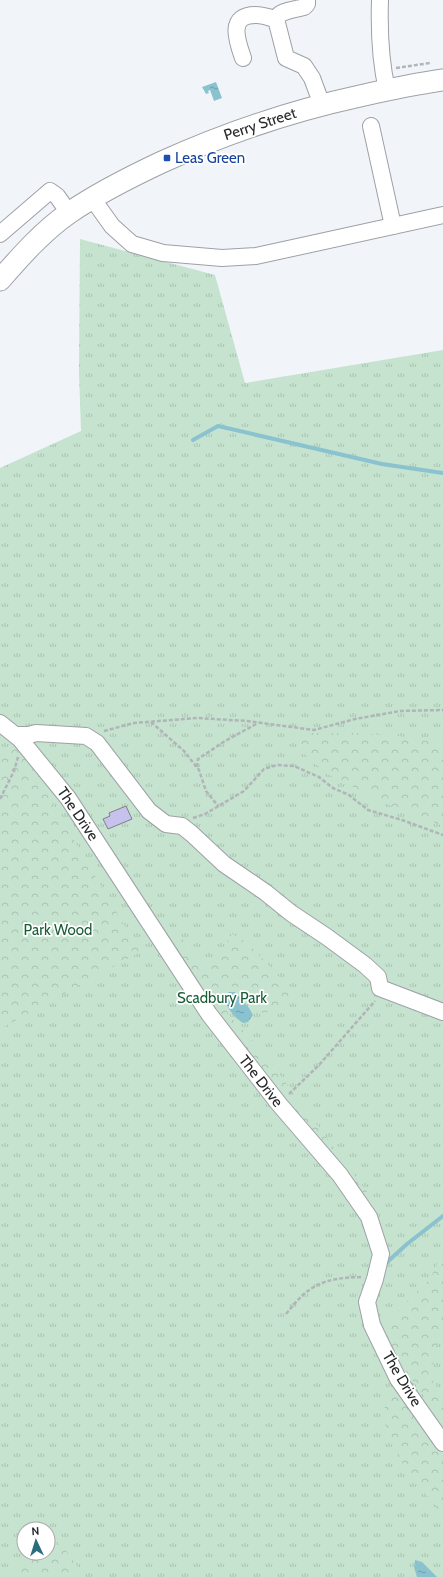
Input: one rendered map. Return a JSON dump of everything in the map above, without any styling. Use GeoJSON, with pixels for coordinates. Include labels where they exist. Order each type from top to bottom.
{"type":"FeatureCollection","features":[{"type":"Feature","properties":{"kind":"main road","name":"Perry Street"},"geometry":{"type":"LineString","coordinates":[[0,280],[43,234],[69,213],[92,198],[133,176],[204,143],[277,117],[322,105],[421,83],[439,72]]}},
{"type":"Feature","properties":{"kind":"street"},"geometry":{"type":"LineString","coordinates":[[276,19],[281,13],[304,7],[307,4],[307,0]]}},
{"type":"Feature","properties":{"kind":"street"},"geometry":{"type":"LineString","coordinates":[[380,0],[382,70],[387,90]]}},
{"type":"Feature","properties":{"kind":"street"},"geometry":{"type":"LineString","coordinates":[[243,58],[236,38],[237,24],[240,20],[257,15],[276,19]]}},
{"type":"Feature","properties":{"kind":"street"},"geometry":{"type":"LineString","coordinates":[[276,19],[286,58],[304,66],[312,78],[322,105]]}},
{"type":"Feature","properties":{"kind":"street"},"geometry":{"type":"LineString","coordinates":[[371,126],[393,226]]}},
{"type":"Feature","properties":{"kind":"street"},"geometry":{"type":"LineString","coordinates":[[0,234],[50,191],[57,196],[69,213]]}},
{"type":"Feature","properties":{"kind":"street"},"geometry":{"type":"LineString","coordinates":[[92,198],[112,226],[132,244],[162,253],[222,258],[256,256],[443,215]]}},
{"type":"Feature","properties":{"kind":"street","name":"The Drive"},"geometry":{"type":"LineString","coordinates":[[0,722],[19,737],[68,798],[210,1014],[279,1104],[340,1175],[369,1217],[381,1254],[376,1276],[367,1302],[372,1325],[398,1379],[443,1443]]}},
{"type":"Feature","properties":{"kind":"street"},"geometry":{"type":"LineString","coordinates":[[19,737],[36,733],[86,736],[97,742],[149,811],[166,824],[182,826],[224,864],[266,892],[291,913],[327,937],[364,965],[378,977],[380,988],[443,1012]]}},
{"type":"Feature","properties":{"kind":"path"},"geometry":{"type":"LineString","coordinates":[[382,70],[439,72]]}},
{"type":"Feature","properties":{"kind":"path"},"geometry":{"type":"LineString","coordinates":[[86,736],[134,723],[197,718],[259,723],[314,730],[356,719],[400,711],[443,710]]}},
{"type":"Feature","properties":{"kind":"path"},"geometry":{"type":"LineString","coordinates":[[151,722],[184,752],[197,768],[206,792],[218,806]]}},
{"type":"Feature","properties":{"kind":"path"},"geometry":{"type":"LineString","coordinates":[[197,768],[198,759],[209,751],[259,723]]}},
{"type":"Feature","properties":{"kind":"path"},"geometry":{"type":"LineString","coordinates":[[0,799],[14,771],[19,756],[19,737]]}},
{"type":"Feature","properties":{"kind":"path"},"geometry":{"type":"LineString","coordinates":[[192,818],[205,814],[244,791],[264,769],[277,765],[294,766],[319,777],[333,788],[349,795],[368,810],[402,820],[443,835]]}},
{"type":"Feature","properties":{"kind":"path"},"geometry":{"type":"LineString","coordinates":[[279,1104],[319,1065],[384,990]]}},
{"type":"Feature","properties":{"kind":"path"},"geometry":{"type":"LineString","coordinates":[[286,1314],[299,1298],[322,1282],[344,1278],[376,1276]]}},
{"type":"Feature","properties":{"kind":"green space","name":"Scadbury Park"},"geometry":{"type":"Polygon","coordinates":[[[80,239],[215,275],[245,383],[443,350],[443,1577],[0,1577],[0,468],[81,431],[79,373],[80,239]]]}},
{"type":"Feature","properties":{"kind":"green space"},"geometry":{"type":"Polygon","coordinates":[[[299,733],[358,733],[399,736],[443,744],[443,826],[392,806],[329,775],[297,748],[299,733]]]}},
{"type":"Feature","properties":{"kind":"green space","name":"Park Wood"},"geometry":{"type":"Polygon","coordinates":[[[15,740],[140,952],[0,1029],[0,754],[15,740]]]}},
{"type":"Feature","properties":{"kind":"green space"},"geometry":{"type":"Polygon","coordinates":[[[164,934],[182,939],[201,961],[214,961],[232,934],[249,944],[292,991],[283,1006],[270,1012],[258,1013],[233,986],[221,994],[228,1014],[262,1051],[367,1192],[361,1195],[208,1008],[164,934]]]}},
{"type":"Feature","properties":{"kind":"green space"},"geometry":{"type":"Polygon","coordinates":[[[443,1252],[443,1327],[439,1330],[430,1377],[443,1396],[443,1422],[394,1355],[382,1326],[430,1279],[443,1252]]]}},
{"type":"Feature","properties":{"kind":"green space"},"geometry":{"type":"Polygon","coordinates":[[[390,1386],[408,1403],[443,1453],[443,1515],[406,1471],[382,1418],[390,1386]]]}},
{"type":"Feature","properties":{"kind":"green space"},"geometry":{"type":"Polygon","coordinates":[[[59,1541],[85,1577],[8,1577],[31,1561],[56,1561],[56,1543],[59,1541]]]}},
{"type":"Feature","properties":{"kind":"water"},"geometry":{"type":"Polygon","coordinates":[[[216,82],[222,98],[214,101],[210,90],[208,91],[209,93],[206,94],[202,87],[216,82]]]}},
{"type":"Feature","properties":{"kind":"water"},"geometry":{"type":"Polygon","coordinates":[[[229,992],[235,992],[249,1008],[253,1015],[248,1022],[243,1023],[239,1021],[229,1009],[226,995],[229,992]]]}},
{"type":"Feature","properties":{"kind":"water"},"geometry":{"type":"Polygon","coordinates":[[[415,1560],[422,1562],[437,1577],[417,1577],[414,1567],[415,1560]]]}},
{"type":"Feature","properties":{"kind":"building"},"geometry":{"type":"Polygon","coordinates":[[[126,806],[132,819],[108,829],[103,819],[110,816],[109,813],[126,806]]]}},
{"type":"Feature","properties":{"kind":"waterway"},"geometry":{"type":"LineString","coordinates":[[193,440],[218,426],[382,464],[443,473]]}},
{"type":"Feature","properties":{"kind":"waterway"},"geometry":{"type":"LineString","coordinates":[[384,1265],[407,1244],[443,1216]]}},
{"type":"Feature","properties":{"kind":"place","name":"Leas Green"},"geometry":{"type":"Point","coordinates":[167,158]}}]}
